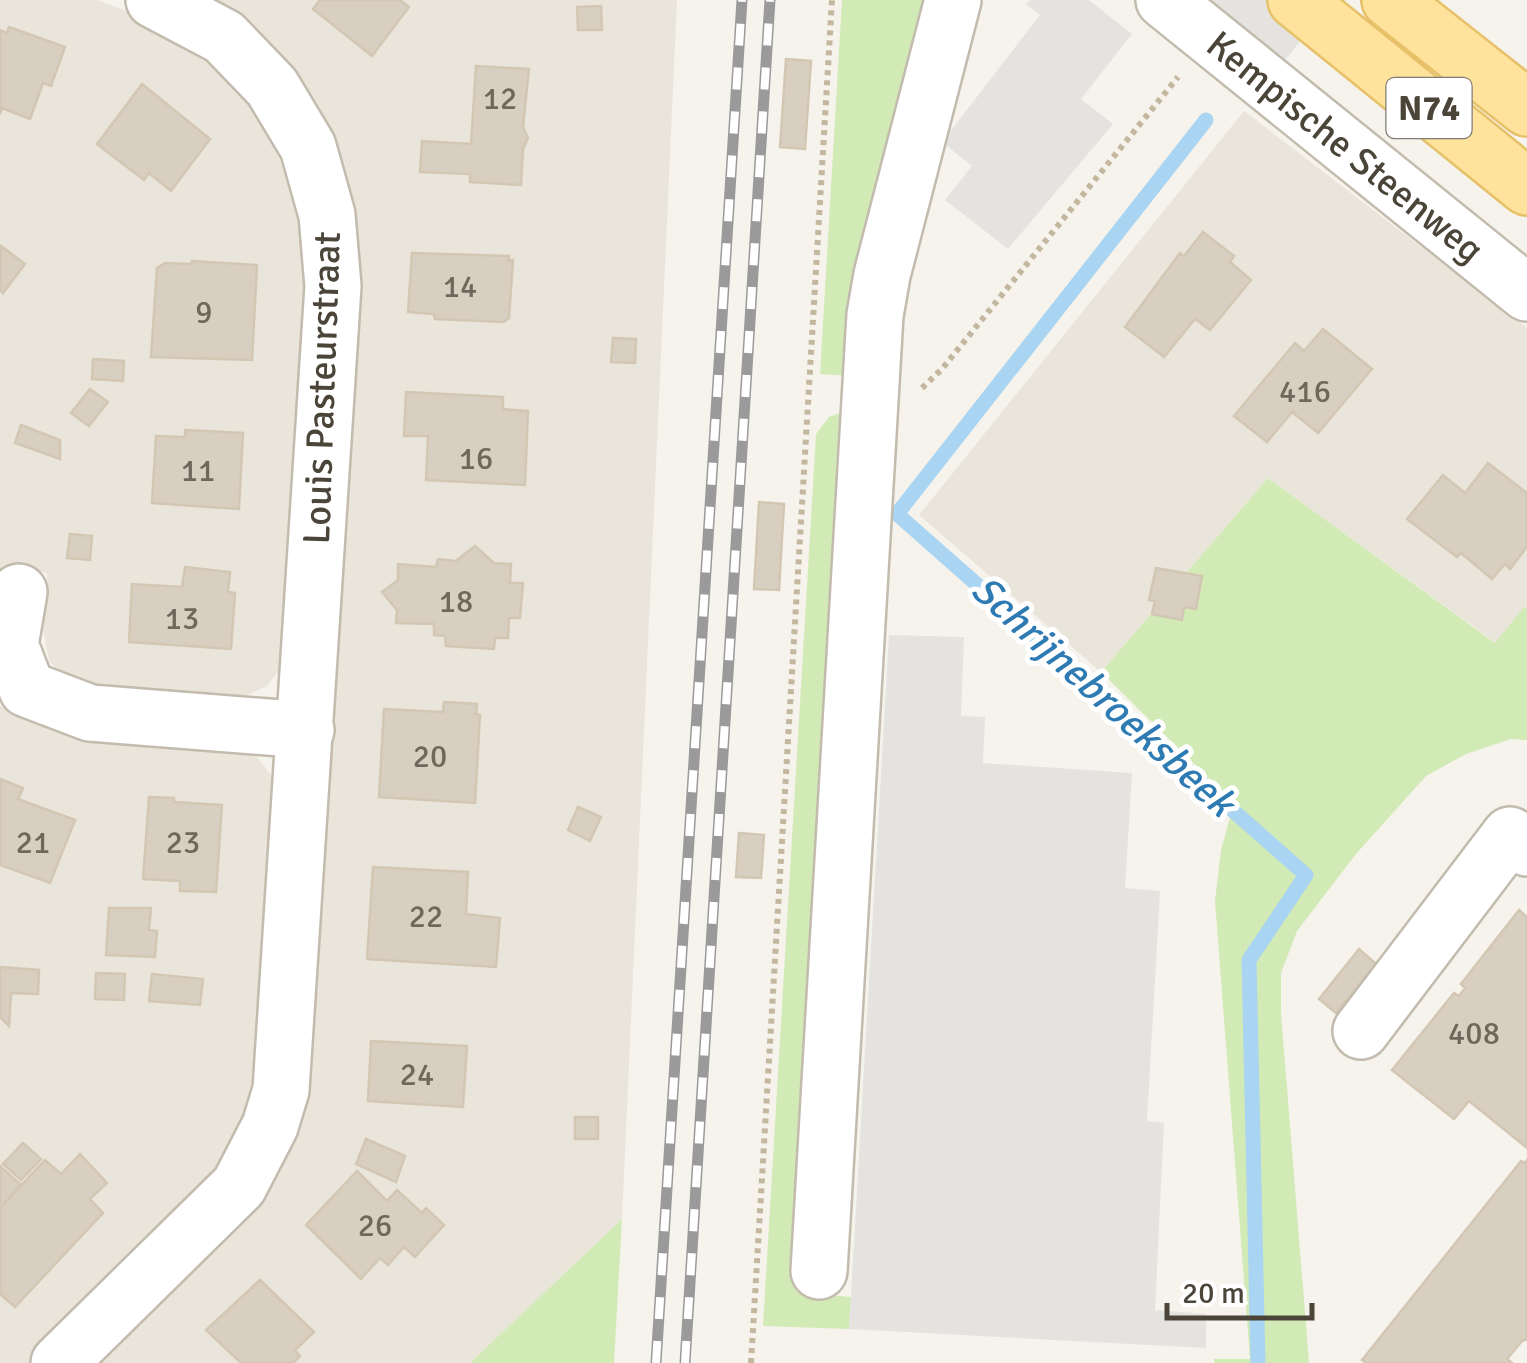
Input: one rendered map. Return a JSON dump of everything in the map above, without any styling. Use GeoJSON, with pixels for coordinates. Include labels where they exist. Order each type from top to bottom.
{"type":"FeatureCollection","features":[{"type":"Feature","properties":{"kind":"main road","name":"N74"},"geometry":{"type":"LineString","coordinates":[[1390,0],[1527,108]]}},
{"type":"Feature","properties":{"kind":"main road","name":"N74"},"geometry":{"type":"LineString","coordinates":[[1314,14],[1527,187]]}},
{"type":"Feature","properties":{"kind":"street","name":"Louis Pasteurstraat"},"geometry":{"type":"LineString","coordinates":[[59,1363],[238,1186],[270,1126],[280,1090],[306,730],[333,286],[327,215],[308,147],[272,87],[224,37],[154,0]]}},
{"type":"Feature","properties":{"kind":"street"},"geometry":{"type":"LineString","coordinates":[[819,1271],[875,315],[952,0]]}},
{"type":"Feature","properties":{"kind":"street","name":"Kempische Steenweg"},"geometry":{"type":"LineString","coordinates":[[1164,0],[1527,293]]}},
{"type":"Feature","properties":{"kind":"street"},"geometry":{"type":"LineString","coordinates":[[19,592],[10,645],[27,689],[90,713],[306,730]]}},
{"type":"Feature","properties":{"kind":"street"},"geometry":{"type":"LineString","coordinates":[[1361,1031],[1510,835],[1527,848]]}},
{"type":"Feature","properties":{"kind":"path"},"geometry":{"type":"LineString","coordinates":[[751,1363],[832,0]]}},
{"type":"Feature","properties":{"kind":"path"},"geometry":{"type":"LineString","coordinates":[[808,390],[891,397],[930,382],[1210,38]]}},
{"type":"Feature","properties":{"kind":"shaded area"},"geometry":{"type":"Polygon","coordinates":[[[0,0],[97,0],[148,19],[200,46],[273,128],[290,163],[311,255],[283,665],[267,686],[230,703],[73,687],[49,661],[43,629],[47,573],[9,565],[0,592],[0,0]]]}},
{"type":"Feature","properties":{"kind":"shaded area"},"geometry":{"type":"Polygon","coordinates":[[[206,0],[677,0],[622,1219],[470,1363],[97,1363],[187,1276],[256,1194],[349,230],[206,0]]]}},
{"type":"Feature","properties":{"kind":"shaded area"},"geometry":{"type":"Polygon","coordinates":[[[1030,0],[1089,0],[1132,34],[1081,99],[1113,124],[1008,249],[945,200],[972,166],[942,142],[1040,15],[1026,4],[1030,0]]]}},
{"type":"Feature","properties":{"kind":"shaded area"},"geometry":{"type":"Polygon","coordinates":[[[1210,0],[1334,0],[1285,60],[1210,0]]]}},
{"type":"Feature","properties":{"kind":"shaded area"},"geometry":{"type":"Polygon","coordinates":[[[1244,111],[1527,328],[1527,609],[1496,643],[1268,478],[1101,672],[919,515],[1244,111]]]}},
{"type":"Feature","properties":{"kind":"shaded area"},"geometry":{"type":"Polygon","coordinates":[[[889,635],[964,637],[961,716],[985,717],[983,763],[1132,773],[1125,888],[1160,891],[1147,1121],[1164,1123],[1155,1310],[1206,1314],[1206,1348],[849,1329],[889,635]]]}},
{"type":"Feature","properties":{"kind":"shaded area"},"geometry":{"type":"Polygon","coordinates":[[[0,706],[248,746],[279,785],[258,1096],[215,1176],[51,1349],[31,1363],[0,1363],[0,706]]]}},
{"type":"Feature","properties":{"kind":"green space"},"geometry":{"type":"Polygon","coordinates":[[[842,0],[929,0],[852,376],[820,374],[842,0]]]}},
{"type":"Feature","properties":{"kind":"green space"},"geometry":{"type":"Polygon","coordinates":[[[848,410],[796,1292],[851,1297],[849,1329],[763,1326],[816,434],[829,417],[848,410]]]}},
{"type":"Feature","properties":{"kind":"green space"},"geometry":{"type":"Polygon","coordinates":[[[1268,478],[1495,643],[1524,607],[1527,609],[1527,740],[1511,739],[1466,754],[1426,776],[1356,854],[1297,931],[1281,973],[1281,1013],[1309,1363],[1214,1363],[1214,1359],[1250,1359],[1215,901],[1221,850],[1234,803],[1101,672],[1268,478]]]}},
{"type":"Feature","properties":{"kind":"green space"},"geometry":{"type":"Polygon","coordinates":[[[622,1219],[614,1363],[470,1363],[622,1219]]]}},
{"type":"Feature","properties":{"kind":"building"},"geometry":{"type":"Polygon","coordinates":[[[320,0],[400,0],[409,7],[372,56],[313,9],[320,0]]]}},
{"type":"Feature","properties":{"kind":"building"},"geometry":{"type":"Polygon","coordinates":[[[601,6],[602,30],[578,30],[577,7],[601,6]]]}},
{"type":"Feature","properties":{"kind":"building"},"geometry":{"type":"Polygon","coordinates":[[[9,27],[65,47],[51,86],[43,83],[30,119],[2,108],[0,114],[0,30],[7,33],[9,27]]]}},
{"type":"Feature","properties":{"kind":"building"},"geometry":{"type":"Polygon","coordinates":[[[786,59],[811,61],[805,149],[780,147],[786,59]]]}},
{"type":"Feature","properties":{"kind":"building"},"geometry":{"type":"Polygon","coordinates":[[[476,66],[529,69],[523,127],[528,138],[523,149],[521,185],[470,182],[470,174],[420,172],[422,141],[471,144],[476,66]]]}},
{"type":"Feature","properties":{"kind":"building"},"geometry":{"type":"Polygon","coordinates":[[[142,84],[210,139],[171,191],[149,173],[144,180],[97,144],[142,84]]]}},
{"type":"Feature","properties":{"kind":"building"},"geometry":{"type":"Polygon","coordinates":[[[1203,232],[1234,256],[1230,262],[1251,280],[1210,330],[1195,319],[1164,357],[1125,327],[1180,253],[1184,256],[1203,232]]]}},
{"type":"Feature","properties":{"kind":"building"},"geometry":{"type":"Polygon","coordinates":[[[1,246],[25,264],[3,293],[0,290],[1,246]]]}},
{"type":"Feature","properties":{"kind":"building"},"geometry":{"type":"Polygon","coordinates":[[[412,253],[509,256],[508,260],[513,260],[509,318],[504,322],[435,319],[434,314],[408,312],[412,253]]]}},
{"type":"Feature","properties":{"kind":"building"},"geometry":{"type":"Polygon","coordinates":[[[165,263],[257,265],[252,360],[151,357],[157,268],[165,263]]]}},
{"type":"Feature","properties":{"kind":"building"},"geometry":{"type":"Polygon","coordinates":[[[1323,329],[1372,369],[1318,433],[1292,412],[1267,442],[1234,416],[1295,343],[1304,351],[1323,329]]]}},
{"type":"Feature","properties":{"kind":"building"},"geometry":{"type":"Polygon","coordinates":[[[613,338],[636,339],[635,363],[611,362],[613,338]]]}},
{"type":"Feature","properties":{"kind":"building"},"geometry":{"type":"Polygon","coordinates":[[[93,359],[124,361],[123,381],[92,379],[93,359]]]}},
{"type":"Feature","properties":{"kind":"building"},"geometry":{"type":"Polygon","coordinates":[[[90,389],[108,402],[89,426],[71,413],[90,389]]]}},
{"type":"Feature","properties":{"kind":"building"},"geometry":{"type":"Polygon","coordinates":[[[406,392],[503,397],[503,409],[528,411],[525,485],[426,480],[428,436],[404,436],[406,392]]]}},
{"type":"Feature","properties":{"kind":"building"},"geometry":{"type":"Polygon","coordinates":[[[21,425],[60,440],[60,459],[15,443],[21,425]]]}},
{"type":"Feature","properties":{"kind":"building"},"geometry":{"type":"Polygon","coordinates":[[[185,430],[243,433],[239,509],[152,503],[156,436],[185,437],[185,430]]]}},
{"type":"Feature","properties":{"kind":"building"},"geometry":{"type":"Polygon","coordinates":[[[1488,463],[1527,493],[1527,547],[1510,569],[1505,564],[1492,579],[1461,553],[1457,557],[1407,519],[1443,475],[1465,493],[1488,463]]]}},
{"type":"Feature","properties":{"kind":"building"},"geometry":{"type":"Polygon","coordinates":[[[759,502],[784,504],[779,590],[754,589],[759,502]]]}},
{"type":"Feature","properties":{"kind":"building"},"geometry":{"type":"Polygon","coordinates":[[[70,534],[92,536],[90,560],[67,558],[70,534]]]}},
{"type":"Feature","properties":{"kind":"building"},"geometry":{"type":"Polygon","coordinates":[[[475,546],[494,563],[511,564],[510,583],[523,583],[520,618],[509,618],[508,638],[495,638],[494,649],[446,646],[445,636],[434,635],[434,624],[396,623],[397,610],[382,592],[398,580],[398,564],[436,567],[438,559],[456,561],[475,546]]]}},
{"type":"Feature","properties":{"kind":"building"},"geometry":{"type":"Polygon","coordinates":[[[185,567],[230,572],[228,592],[235,593],[231,649],[129,642],[132,584],[182,587],[185,567]]]}},
{"type":"Feature","properties":{"kind":"building"},"geometry":{"type":"Polygon","coordinates":[[[1156,568],[1202,576],[1196,609],[1184,607],[1182,620],[1152,614],[1155,601],[1149,600],[1156,568]]]}},
{"type":"Feature","properties":{"kind":"building"},"geometry":{"type":"Polygon","coordinates":[[[444,702],[477,704],[476,714],[480,715],[475,803],[379,797],[384,709],[443,712],[444,702]]]}},
{"type":"Feature","properties":{"kind":"building"},"geometry":{"type":"Polygon","coordinates":[[[0,779],[23,788],[18,799],[75,820],[50,883],[0,865],[0,779]]]}},
{"type":"Feature","properties":{"kind":"building"},"geometry":{"type":"Polygon","coordinates":[[[149,797],[222,805],[216,892],[180,891],[180,881],[143,879],[149,797]]]}},
{"type":"Feature","properties":{"kind":"building"},"geometry":{"type":"Polygon","coordinates":[[[578,807],[601,817],[590,841],[568,830],[578,807]]]}},
{"type":"Feature","properties":{"kind":"building"},"geometry":{"type":"Polygon","coordinates":[[[739,833],[764,835],[761,878],[736,877],[739,833]]]}},
{"type":"Feature","properties":{"kind":"building"},"geometry":{"type":"Polygon","coordinates":[[[373,867],[468,872],[466,914],[500,918],[496,967],[367,959],[373,867]]]}},
{"type":"Feature","properties":{"kind":"building"},"geometry":{"type":"Polygon","coordinates":[[[109,908],[151,908],[149,930],[157,931],[155,957],[106,955],[109,908]]]}},
{"type":"Feature","properties":{"kind":"building"},"geometry":{"type":"Polygon","coordinates":[[[1519,910],[1527,917],[1527,1148],[1469,1101],[1454,1119],[1392,1070],[1454,993],[1459,996],[1465,988],[1461,984],[1519,910]]]}},
{"type":"Feature","properties":{"kind":"building"},"geometry":{"type":"Polygon","coordinates":[[[1359,949],[1376,964],[1336,1013],[1319,999],[1359,949]]]}},
{"type":"Feature","properties":{"kind":"building"},"geometry":{"type":"Polygon","coordinates":[[[0,967],[39,970],[38,994],[11,993],[9,1026],[0,1017],[0,967]]]}},
{"type":"Feature","properties":{"kind":"building"},"geometry":{"type":"Polygon","coordinates":[[[96,973],[125,974],[124,1000],[95,999],[96,973]]]}},
{"type":"Feature","properties":{"kind":"building"},"geometry":{"type":"Polygon","coordinates":[[[152,974],[203,979],[200,1005],[149,1001],[152,974]]]}},
{"type":"Feature","properties":{"kind":"building"},"geometry":{"type":"Polygon","coordinates":[[[371,1041],[467,1046],[463,1107],[368,1101],[371,1041]]]}},
{"type":"Feature","properties":{"kind":"building"},"geometry":{"type":"Polygon","coordinates":[[[575,1117],[598,1117],[598,1139],[575,1139],[575,1117]]]}},
{"type":"Feature","properties":{"kind":"building"},"geometry":{"type":"Polygon","coordinates":[[[366,1139],[405,1156],[396,1182],[356,1164],[366,1139]]]}},
{"type":"Feature","properties":{"kind":"building"},"geometry":{"type":"Polygon","coordinates":[[[23,1143],[41,1159],[21,1180],[3,1164],[23,1143]]]}},
{"type":"Feature","properties":{"kind":"building"},"geometry":{"type":"Polygon","coordinates":[[[80,1154],[107,1183],[90,1199],[103,1213],[15,1307],[0,1294],[0,1208],[45,1160],[61,1174],[80,1154]]]}},
{"type":"Feature","properties":{"kind":"building"},"geometry":{"type":"Polygon","coordinates":[[[1527,1160],[1527,1339],[1507,1359],[1512,1363],[1362,1360],[1521,1161],[1527,1160]]]}},
{"type":"Feature","properties":{"kind":"building"},"geometry":{"type":"Polygon","coordinates":[[[0,1166],[21,1185],[0,1208],[0,1166]]]}},
{"type":"Feature","properties":{"kind":"building"},"geometry":{"type":"Polygon","coordinates":[[[357,1171],[387,1201],[397,1190],[422,1213],[426,1208],[444,1225],[415,1257],[404,1247],[388,1265],[380,1258],[361,1279],[306,1225],[357,1171]]]}},
{"type":"Feature","properties":{"kind":"building"},"geometry":{"type":"Polygon","coordinates":[[[260,1280],[314,1332],[295,1350],[300,1356],[293,1363],[241,1363],[206,1330],[260,1280]]]}},
{"type":"Feature","properties":{"kind":"waterway","name":"Schrijnebroeksbeek"},"geometry":{"type":"LineString","coordinates":[[1206,120],[897,514],[1306,875],[1249,960],[1258,1363]]}},
{"type":"Feature","properties":{"kind":"railway"},"geometry":{"type":"LineString","coordinates":[[656,1363],[742,0]]}},
{"type":"Feature","properties":{"kind":"railway"},"geometry":{"type":"LineString","coordinates":[[685,1363],[770,0]]}}]}
